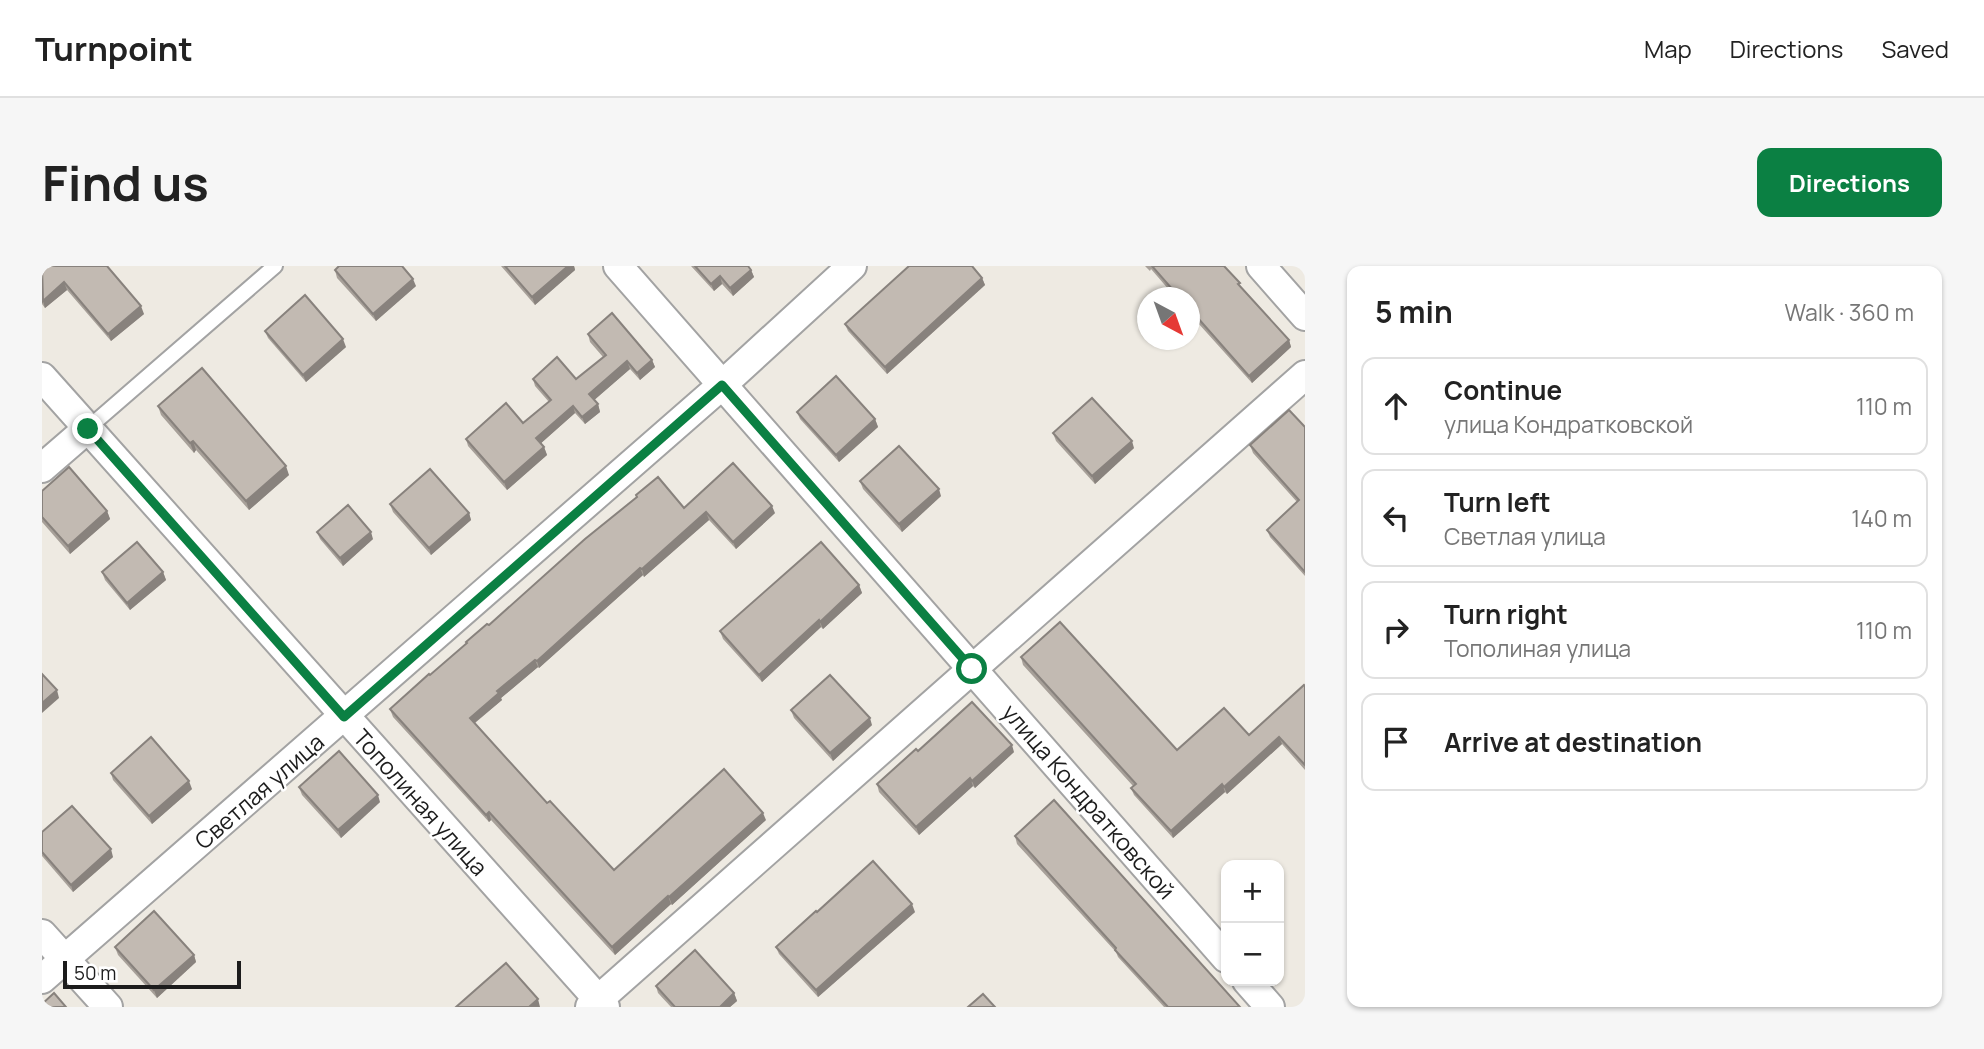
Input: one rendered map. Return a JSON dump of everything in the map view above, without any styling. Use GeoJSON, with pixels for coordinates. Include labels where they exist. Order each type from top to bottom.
{"type":"FeatureCollection","features":[{"type":"Feature","properties":{"kind":"street","name":"улица Кондратковской"},"geometry":{"type":"LineString","coordinates":[[618,266],[1221,952]]}},
{"type":"Feature","properties":{"kind":"street","name":"Светлая улица"},"geometry":{"type":"LineString","coordinates":[[42,979],[722,385],[852,266]]}},
{"type":"Feature","properties":{"kind":"street"},"geometry":{"type":"LineString","coordinates":[[1261,266],[1305,316]]}},
{"type":"Feature","properties":{"kind":"street"},"geometry":{"type":"LineString","coordinates":[[597,1005],[1305,375]]}},
{"type":"Feature","properties":{"kind":"street","name":"Тополиная улица"},"geometry":{"type":"LineString","coordinates":[[42,377],[597,1005]]}},
{"type":"Feature","properties":{"kind":"street"},"geometry":{"type":"LineString","coordinates":[[42,468],[88,429]]}},
{"type":"Feature","properties":{"kind":"street"},"geometry":{"type":"LineString","coordinates":[[42,934],[108,1007]]}},
{"type":"Feature","properties":{"kind":"street"},"geometry":{"type":"LineString","coordinates":[[1251,986],[1270,1007]]}},
{"type":"Feature","properties":{"kind":"lane"},"geometry":{"type":"LineString","coordinates":[[88,429],[275,266]]}},
{"type":"Feature","properties":{"kind":"building"},"geometry":{"type":"Polygon","coordinates":[[[42,266],[107,266],[141,306],[108,334],[64,282],[43,301],[42,266]]]}},
{"type":"Feature","properties":{"kind":"building"},"geometry":{"type":"Polygon","coordinates":[[[339,266],[402,266],[413,279],[373,314],[335,270],[339,266]]]}},
{"type":"Feature","properties":{"kind":"building"},"geometry":{"type":"Polygon","coordinates":[[[505,266],[568,266],[532,297],[505,266]]]}},
{"type":"Feature","properties":{"kind":"building"},"geometry":{"type":"Polygon","coordinates":[[[695,266],[748,266],[751,270],[730,288],[720,276],[711,284],[695,266]]]}},
{"type":"Feature","properties":{"kind":"building"},"geometry":{"type":"Polygon","coordinates":[[[909,266],[972,266],[982,278],[885,367],[845,324],[909,266]]]}},
{"type":"Feature","properties":{"kind":"building"},"geometry":{"type":"Polygon","coordinates":[[[1152,266],[1224,266],[1289,340],[1249,376],[1200,320],[1200,287],[1170,287],[1152,266]]]}},
{"type":"Feature","properties":{"kind":"building"},"geometry":{"type":"Polygon","coordinates":[[[305,295],[343,339],[303,375],[265,331],[305,295]]]}},
{"type":"Feature","properties":{"kind":"building"},"geometry":{"type":"Polygon","coordinates":[[[612,313],[652,360],[637,373],[627,361],[589,394],[598,404],[582,417],[573,406],[536,438],[544,447],[504,482],[466,439],[506,403],[523,423],[551,400],[533,379],[557,357],[576,379],[606,355],[588,334],[612,313]]]}},
{"type":"Feature","properties":{"kind":"building"},"geometry":{"type":"Polygon","coordinates":[[[202,368],[286,466],[246,501],[158,406],[202,368]]]}},
{"type":"Feature","properties":{"kind":"building"},"geometry":{"type":"Polygon","coordinates":[[[836,376],[875,419],[836,455],[797,412],[836,376]]]}},
{"type":"Feature","properties":{"kind":"building"},"geometry":{"type":"Polygon","coordinates":[[[1092,398],[1132,441],[1092,476],[1053,433],[1092,398]]]}},
{"type":"Feature","properties":{"kind":"building"},"geometry":{"type":"Polygon","coordinates":[[[1289,410],[1305,427],[1305,572],[1267,530],[1299,500],[1250,445],[1289,410]]]}},
{"type":"Feature","properties":{"kind":"building"},"geometry":{"type":"Polygon","coordinates":[[[899,446],[939,489],[899,524],[860,481],[899,446]]]}},
{"type":"Feature","properties":{"kind":"building"},"geometry":{"type":"Polygon","coordinates":[[[733,463],[772,506],[733,542],[706,512],[537,661],[497,691],[499,693],[470,718],[547,803],[550,801],[614,870],[724,769],[763,813],[612,947],[489,812],[486,815],[390,709],[658,477],[684,508],[733,463]]]}},
{"type":"Feature","properties":{"kind":"building"},"geometry":{"type":"Polygon","coordinates":[[[69,467],[107,511],[68,546],[42,517],[42,491],[69,467]]]}},
{"type":"Feature","properties":{"kind":"building"},"geometry":{"type":"Polygon","coordinates":[[[430,469],[469,513],[429,548],[390,504],[430,469]]]}},
{"type":"Feature","properties":{"kind":"building"},"geometry":{"type":"Polygon","coordinates":[[[348,505],[371,532],[340,558],[317,532],[348,505]]]}},
{"type":"Feature","properties":{"kind":"building"},"geometry":{"type":"Polygon","coordinates":[[[137,542],[163,572],[127,603],[102,572],[137,542]]]}},
{"type":"Feature","properties":{"kind":"building"},"geometry":{"type":"Polygon","coordinates":[[[821,542],[859,585],[759,675],[720,631],[821,542]]]}},
{"type":"Feature","properties":{"kind":"building"},"geometry":{"type":"Polygon","coordinates":[[[1060,622],[1177,750],[1224,708],[1249,735],[1304,685],[1305,765],[1279,737],[1171,831],[1131,788],[1136,784],[1021,657],[1060,622]]]}},
{"type":"Feature","properties":{"kind":"building"},"geometry":{"type":"Polygon","coordinates":[[[42,674],[57,690],[42,703],[42,674]]]}},
{"type":"Feature","properties":{"kind":"building"},"geometry":{"type":"Polygon","coordinates":[[[830,675],[870,718],[830,753],[791,710],[830,675]]]}},
{"type":"Feature","properties":{"kind":"building"},"geometry":{"type":"Polygon","coordinates":[[[972,702],[1012,745],[972,781],[970,778],[916,827],[877,784],[972,702]]]}},
{"type":"Feature","properties":{"kind":"building"},"geometry":{"type":"Polygon","coordinates":[[[151,737],[189,781],[149,816],[111,773],[151,737]]]}},
{"type":"Feature","properties":{"kind":"building"},"geometry":{"type":"Polygon","coordinates":[[[339,751],[378,795],[338,830],[299,787],[339,751]]]}},
{"type":"Feature","properties":{"kind":"building"},"geometry":{"type":"Polygon","coordinates":[[[1054,800],[1240,1007],[1168,1007],[1015,836],[1054,800]]]}},
{"type":"Feature","properties":{"kind":"building"},"geometry":{"type":"Polygon","coordinates":[[[72,806],[111,849],[71,885],[42,852],[42,832],[72,806]]]}},
{"type":"Feature","properties":{"kind":"building"},"geometry":{"type":"Polygon","coordinates":[[[873,861],[912,904],[816,990],[776,947],[873,861]]]}},
{"type":"Feature","properties":{"kind":"building"},"geometry":{"type":"Polygon","coordinates":[[[154,911],[194,955],[154,990],[115,947],[154,911]]]}},
{"type":"Feature","properties":{"kind":"building"},"geometry":{"type":"Polygon","coordinates":[[[695,950],[734,993],[720,1007],[675,1007],[656,986],[695,950]]]}},
{"type":"Feature","properties":{"kind":"building"},"geometry":{"type":"Polygon","coordinates":[[[506,963],[538,999],[529,1007],[456,1007],[506,963]]]}},
{"type":"Feature","properties":{"kind":"building"},"geometry":{"type":"Polygon","coordinates":[[[54,993],[66,1007],[42,1007],[42,1004],[54,993]]]}},
{"type":"Feature","properties":{"kind":"building"},"geometry":{"type":"Polygon","coordinates":[[[983,994],[995,1007],[968,1007],[983,994]]]}},
{"type":"Feature","properties":{"kind":"route"},"geometry":{"type":"LineString","coordinates":[[88,429],[344,717],[722,385],[972,669]]}}]}
